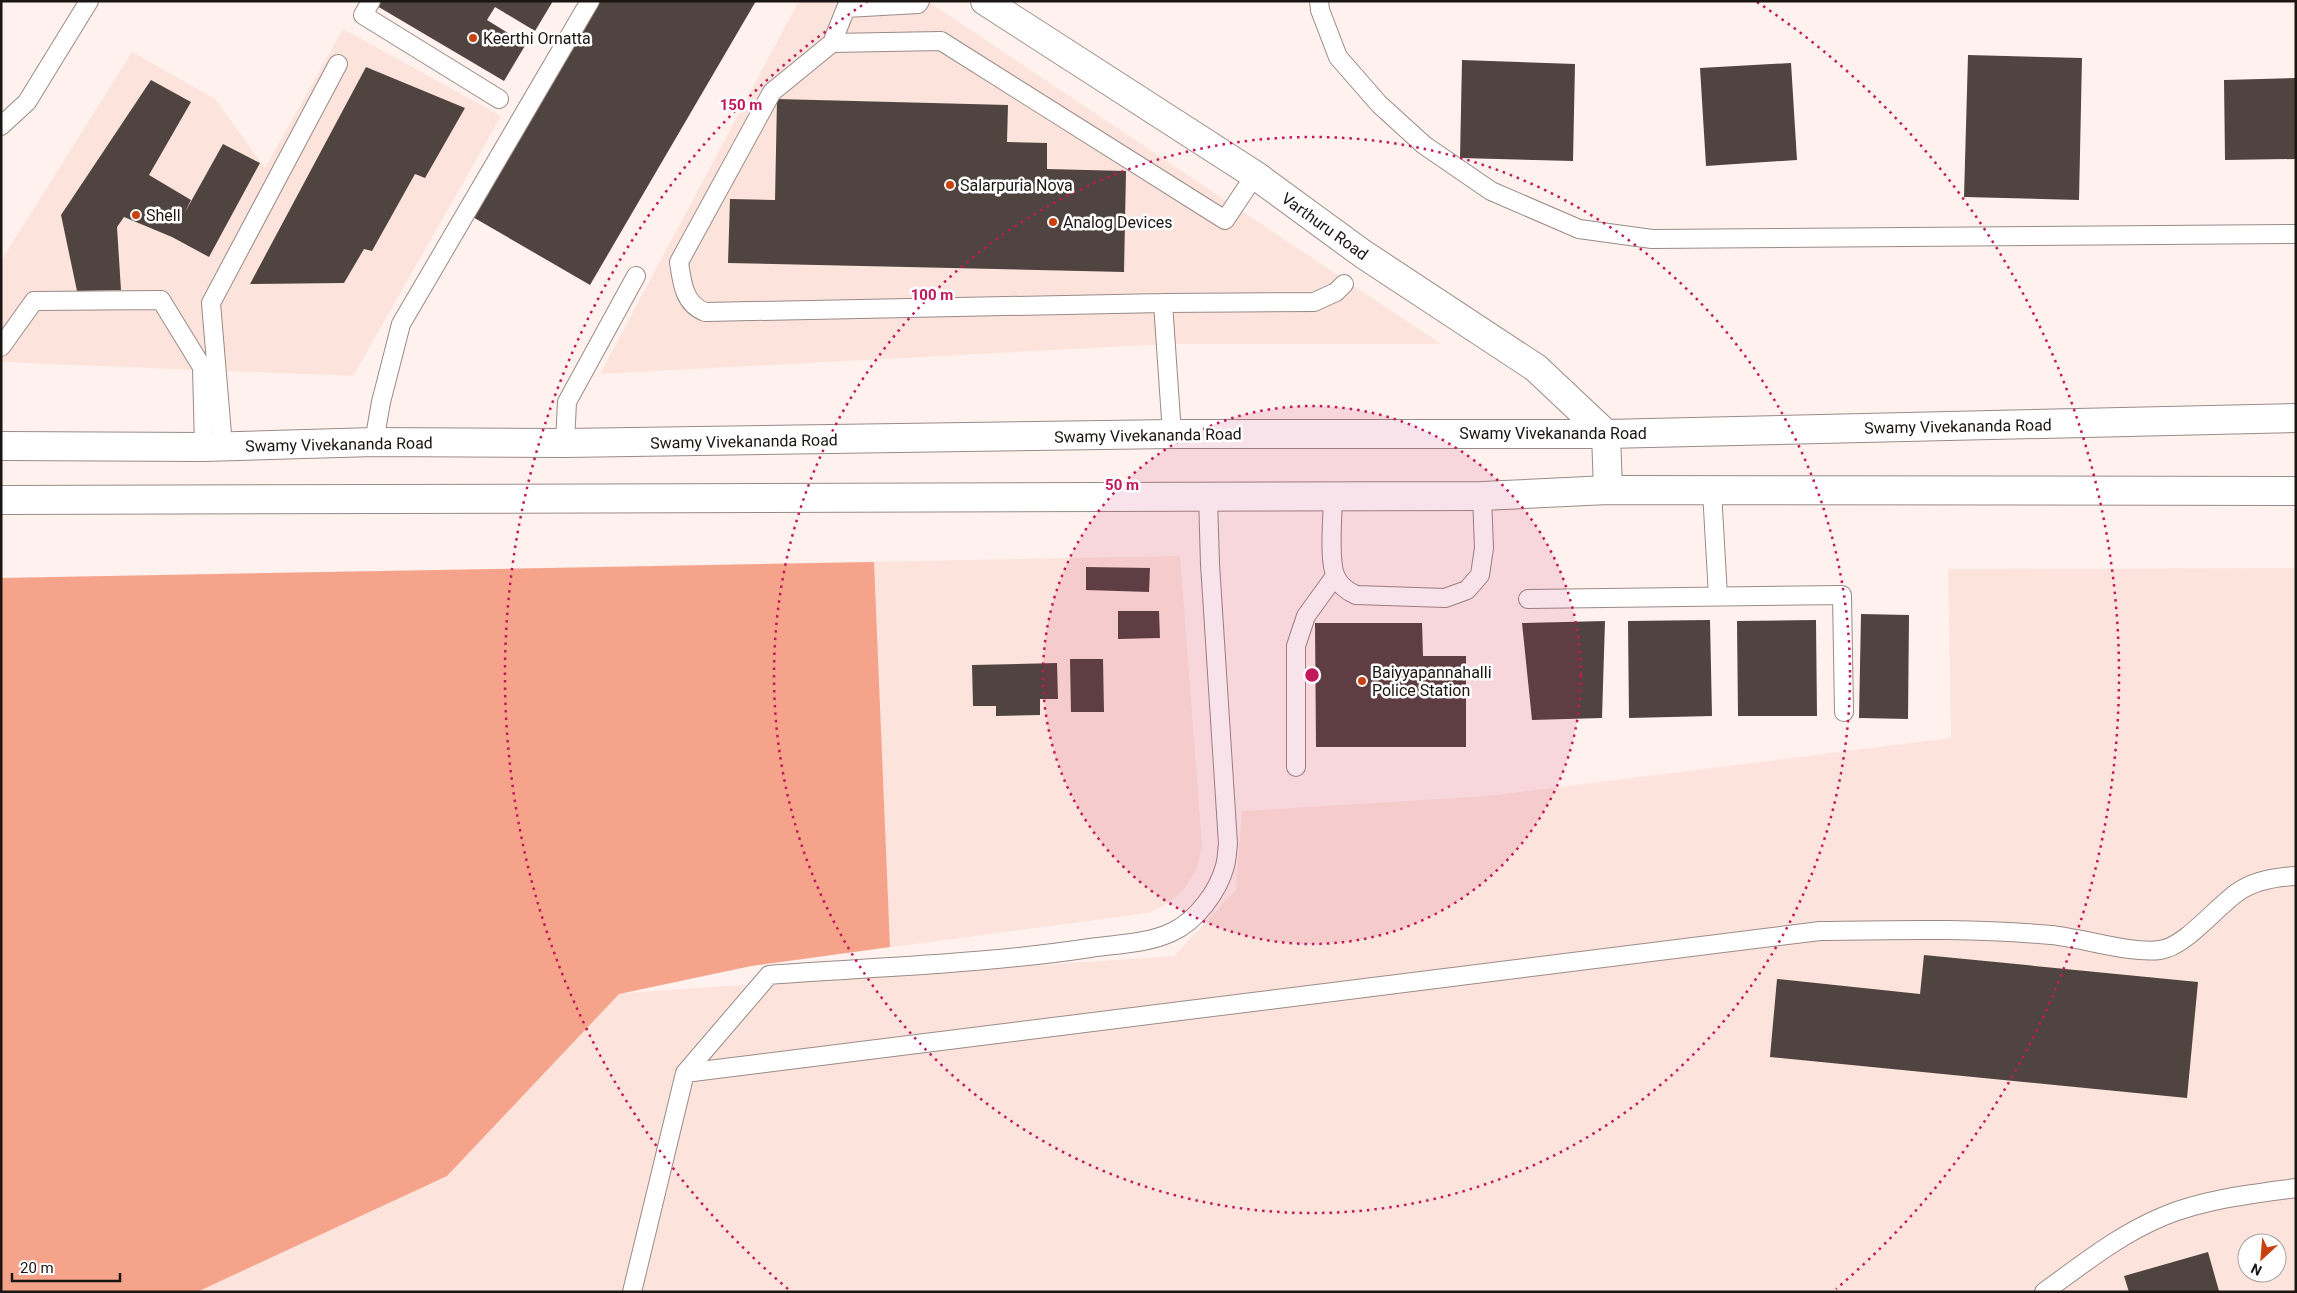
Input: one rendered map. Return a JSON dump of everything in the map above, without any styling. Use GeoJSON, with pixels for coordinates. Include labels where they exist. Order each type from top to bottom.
{"type":"FeatureCollection","features":[{"type":"Feature","properties":{"kind":"main road","name":"Varthuru Road"},"geometry":{"type":"LineString","coordinates":[[985,1],[1255,175],[1363,254],[1536,368],[1606,434]]}},
{"type":"Feature","properties":{"kind":"main road","name":"Swamy Vivekananda Road"},"geometry":{"type":"LineString","coordinates":[[1,446],[213,446],[374,442],[565,443],[1172,434],[1606,434],[2296,418]]}},
{"type":"Feature","properties":{"kind":"main road"},"geometry":{"type":"LineString","coordinates":[[1606,434],[1608,490]]}},
{"type":"Feature","properties":{"kind":"main road"},"geometry":{"type":"LineString","coordinates":[[1,500],[1482,496],[1608,490],[2296,491]]}},
{"type":"Feature","properties":{"kind":"lane"},"geometry":{"type":"LineString","coordinates":[[1,126],[27,102],[89,1]]}},
{"type":"Feature","properties":{"kind":"lane"},"geometry":{"type":"LineString","coordinates":[[371,1],[363,16],[499,99]]}},
{"type":"Feature","properties":{"kind":"lane"},"geometry":{"type":"LineString","coordinates":[[374,442],[381,402],[401,324],[590,1]]}},
{"type":"Feature","properties":{"kind":"lane"},"geometry":{"type":"LineString","coordinates":[[920,1],[918,4],[846,8],[832,44],[772,92],[679,262],[687,299],[696,308],[706,312],[1314,302],[1336,292],[1344,284]]}},
{"type":"Feature","properties":{"kind":"lane"},"geometry":{"type":"LineString","coordinates":[[1319,1],[1320,10],[1338,57],[1379,104],[1424,145],[1491,191],[1579,228],[1652,240],[2296,234]]}},
{"type":"Feature","properties":{"kind":"lane"},"geometry":{"type":"LineString","coordinates":[[832,44],[941,41],[1225,220],[1255,175]]}},
{"type":"Feature","properties":{"kind":"lane"},"geometry":{"type":"LineString","coordinates":[[213,446],[210,303],[338,64]]}},
{"type":"Feature","properties":{"kind":"lane"},"geometry":{"type":"LineString","coordinates":[[565,443],[566,402],[636,276]]}},
{"type":"Feature","properties":{"kind":"lane"},"geometry":{"type":"LineString","coordinates":[[1,348],[34,301],[161,300],[202,367],[213,446]]}},
{"type":"Feature","properties":{"kind":"lane"},"geometry":{"type":"LineString","coordinates":[[1164,303],[1172,434]]}},
{"type":"Feature","properties":{"kind":"lane"},"geometry":{"type":"LineString","coordinates":[[1712,490],[1718,596]]}},
{"type":"Feature","properties":{"kind":"lane"},"geometry":{"type":"LineString","coordinates":[[1333,495],[1333,561],[1335,576],[1345,590],[1356,595],[1446,598],[1467,590],[1480,575],[1484,548],[1482,496]]}},
{"type":"Feature","properties":{"kind":"lane"},"geometry":{"type":"LineString","coordinates":[[632,1292],[685,1073],[769,975],[1046,954],[1149,939],[1172,932],[1189,921],[1206,904],[1218,884],[1226,865],[1228,844],[1210,564],[1208,497]]}},
{"type":"Feature","properties":{"kind":"lane"},"geometry":{"type":"LineString","coordinates":[[1296,767],[1296,646],[1306,616],[1335,576]]}},
{"type":"Feature","properties":{"kind":"lane"},"geometry":{"type":"LineString","coordinates":[[1528,599],[1842,594],[1844,712]]}},
{"type":"Feature","properties":{"kind":"lane"},"geometry":{"type":"LineString","coordinates":[[685,1073],[1820,931],[1904,929],[1985,931],[2052,936],[2141,950],[2162,950],[2182,941],[2210,914],[2249,885],[2264,880],[2296,876]]}},
{"type":"Feature","properties":{"kind":"lane"},"geometry":{"type":"LineString","coordinates":[[2044,1292],[2105,1248],[2165,1216],[2244,1196],[2296,1188]]}},
{"type":"Feature","properties":{"kind":"shaded area"},"geometry":{"type":"Polygon","coordinates":[[[799,1],[927,1],[1441,344],[1168,344],[600,374],[799,1]]]}},
{"type":"Feature","properties":{"kind":"shaded area"},"geometry":{"type":"Polygon","coordinates":[[[343,29],[501,116],[353,376],[1,362],[1,261],[132,52],[215,99],[265,168],[343,29]]]}},
{"type":"Feature","properties":{"kind":"shaded area"},"geometry":{"type":"Polygon","coordinates":[[[1180,556],[1202,846],[1196,871],[1184,889],[1167,904],[1148,913],[751,966],[624,993],[1174,956],[1236,890],[1242,811],[1489,796],[1951,738],[1948,569],[2296,568],[2296,1292],[1,1292],[1,578],[1180,556]]]}},
{"type":"Feature","properties":{"kind":"shaded area"},"geometry":{"type":"Polygon","coordinates":[[[874,562],[890,947],[751,966],[619,994],[447,1176],[197,1292],[1,1292],[1,578],[874,562]]]}},
{"type":"Feature","properties":{"kind":"building","name":"Keerthi Ornatta"},"geometry":{"type":"Polygon","coordinates":[[[380,1],[553,1],[535,31],[495,7],[487,20],[526,44],[504,81],[377,6],[380,1]]]}},
{"type":"Feature","properties":{"kind":"building"},"geometry":{"type":"Polygon","coordinates":[[[596,1],[756,1],[590,285],[471,216],[596,1]]]}},
{"type":"Feature","properties":{"kind":"building"},"geometry":{"type":"Polygon","coordinates":[[[1968,55],[2082,58],[2079,200],[1964,197],[1968,55]]]}},
{"type":"Feature","properties":{"kind":"building"},"geometry":{"type":"Polygon","coordinates":[[[1462,60],[1575,64],[1573,161],[1460,158],[1462,60]]]}},
{"type":"Feature","properties":{"kind":"building"},"geometry":{"type":"Polygon","coordinates":[[[1791,63],[1797,160],[1706,166],[1700,68],[1791,63]]]}},
{"type":"Feature","properties":{"kind":"building"},"geometry":{"type":"Polygon","coordinates":[[[366,67],[465,108],[425,178],[415,174],[372,251],[364,249],[344,283],[250,284],[366,67]]]}},
{"type":"Feature","properties":{"kind":"building"},"geometry":{"type":"Polygon","coordinates":[[[2296,78],[2296,159],[2225,160],[2224,80],[2296,78]]]}},
{"type":"Feature","properties":{"kind":"building"},"geometry":{"type":"Polygon","coordinates":[[[151,80],[191,102],[149,175],[191,200],[184,214],[223,144],[260,163],[209,257],[172,237],[124,217],[117,227],[121,290],[77,291],[61,215],[151,80]]]}},
{"type":"Feature","properties":{"kind":"building","name":"Salarpuria Nova"},"geometry":{"type":"Polygon","coordinates":[[[777,99],[1008,105],[1007,142],[1047,143],[1047,169],[1126,171],[1124,272],[728,263],[730,199],[775,200],[777,99]]]}},
{"type":"Feature","properties":{"kind":"building"},"geometry":{"type":"Polygon","coordinates":[[[1086,567],[1150,568],[1149,592],[1086,590],[1086,567]]]}},
{"type":"Feature","properties":{"kind":"building"},"geometry":{"type":"Polygon","coordinates":[[[1118,611],[1159,611],[1160,638],[1118,639],[1118,611]]]}},
{"type":"Feature","properties":{"kind":"building"},"geometry":{"type":"Polygon","coordinates":[[[1861,614],[1909,615],[1908,719],[1859,718],[1861,614]]]}},
{"type":"Feature","properties":{"kind":"building"},"geometry":{"type":"Polygon","coordinates":[[[1710,620],[1712,716],[1629,718],[1628,621],[1710,620]]]}},
{"type":"Feature","properties":{"kind":"building"},"geometry":{"type":"Polygon","coordinates":[[[1816,620],[1817,716],[1738,716],[1737,621],[1816,620]]]}},
{"type":"Feature","properties":{"kind":"building"},"geometry":{"type":"Polygon","coordinates":[[[1605,621],[1602,718],[1532,720],[1522,623],[1605,621]]]}},
{"type":"Feature","properties":{"kind":"building"},"geometry":{"type":"Polygon","coordinates":[[[1315,623],[1422,623],[1423,656],[1466,656],[1466,747],[1316,747],[1315,623]]]}},
{"type":"Feature","properties":{"kind":"building"},"geometry":{"type":"Polygon","coordinates":[[[1070,659],[1103,659],[1104,712],[1071,712],[1070,659]]]}},
{"type":"Feature","properties":{"kind":"building"},"geometry":{"type":"Polygon","coordinates":[[[1057,663],[1058,699],[1040,699],[1040,715],[996,716],[996,706],[973,706],[972,665],[1057,663]]]}},
{"type":"Feature","properties":{"kind":"building"},"geometry":{"type":"Polygon","coordinates":[[[1924,955],[2198,982],[2187,1098],[1770,1057],[1777,979],[1920,994],[1924,955]]]}},
{"type":"Feature","properties":{"kind":"building"},"geometry":{"type":"Polygon","coordinates":[[[2208,1252],[2219,1291],[2129,1292],[2124,1276],[2208,1252]]]}},
{"type":"Feature","properties":{"kind":"place","name":"Keerthi Ornatta"},"geometry":{"type":"Point","coordinates":[473,38]}},
{"type":"Feature","properties":{"kind":"place","name":"Salarpuria Nova"},"geometry":{"type":"Point","coordinates":[950,185]}},
{"type":"Feature","properties":{"kind":"place","name":"Shell"},"geometry":{"type":"Point","coordinates":[136,215]}},
{"type":"Feature","properties":{"kind":"place","name":"Analog Devices"},"geometry":{"type":"Point","coordinates":[1053,222]}},
{"type":"Feature","properties":{"kind":"place","name":"Baiyyapannahalli Police Station"},"geometry":{"type":"Point","coordinates":[1362,681]}}]}
